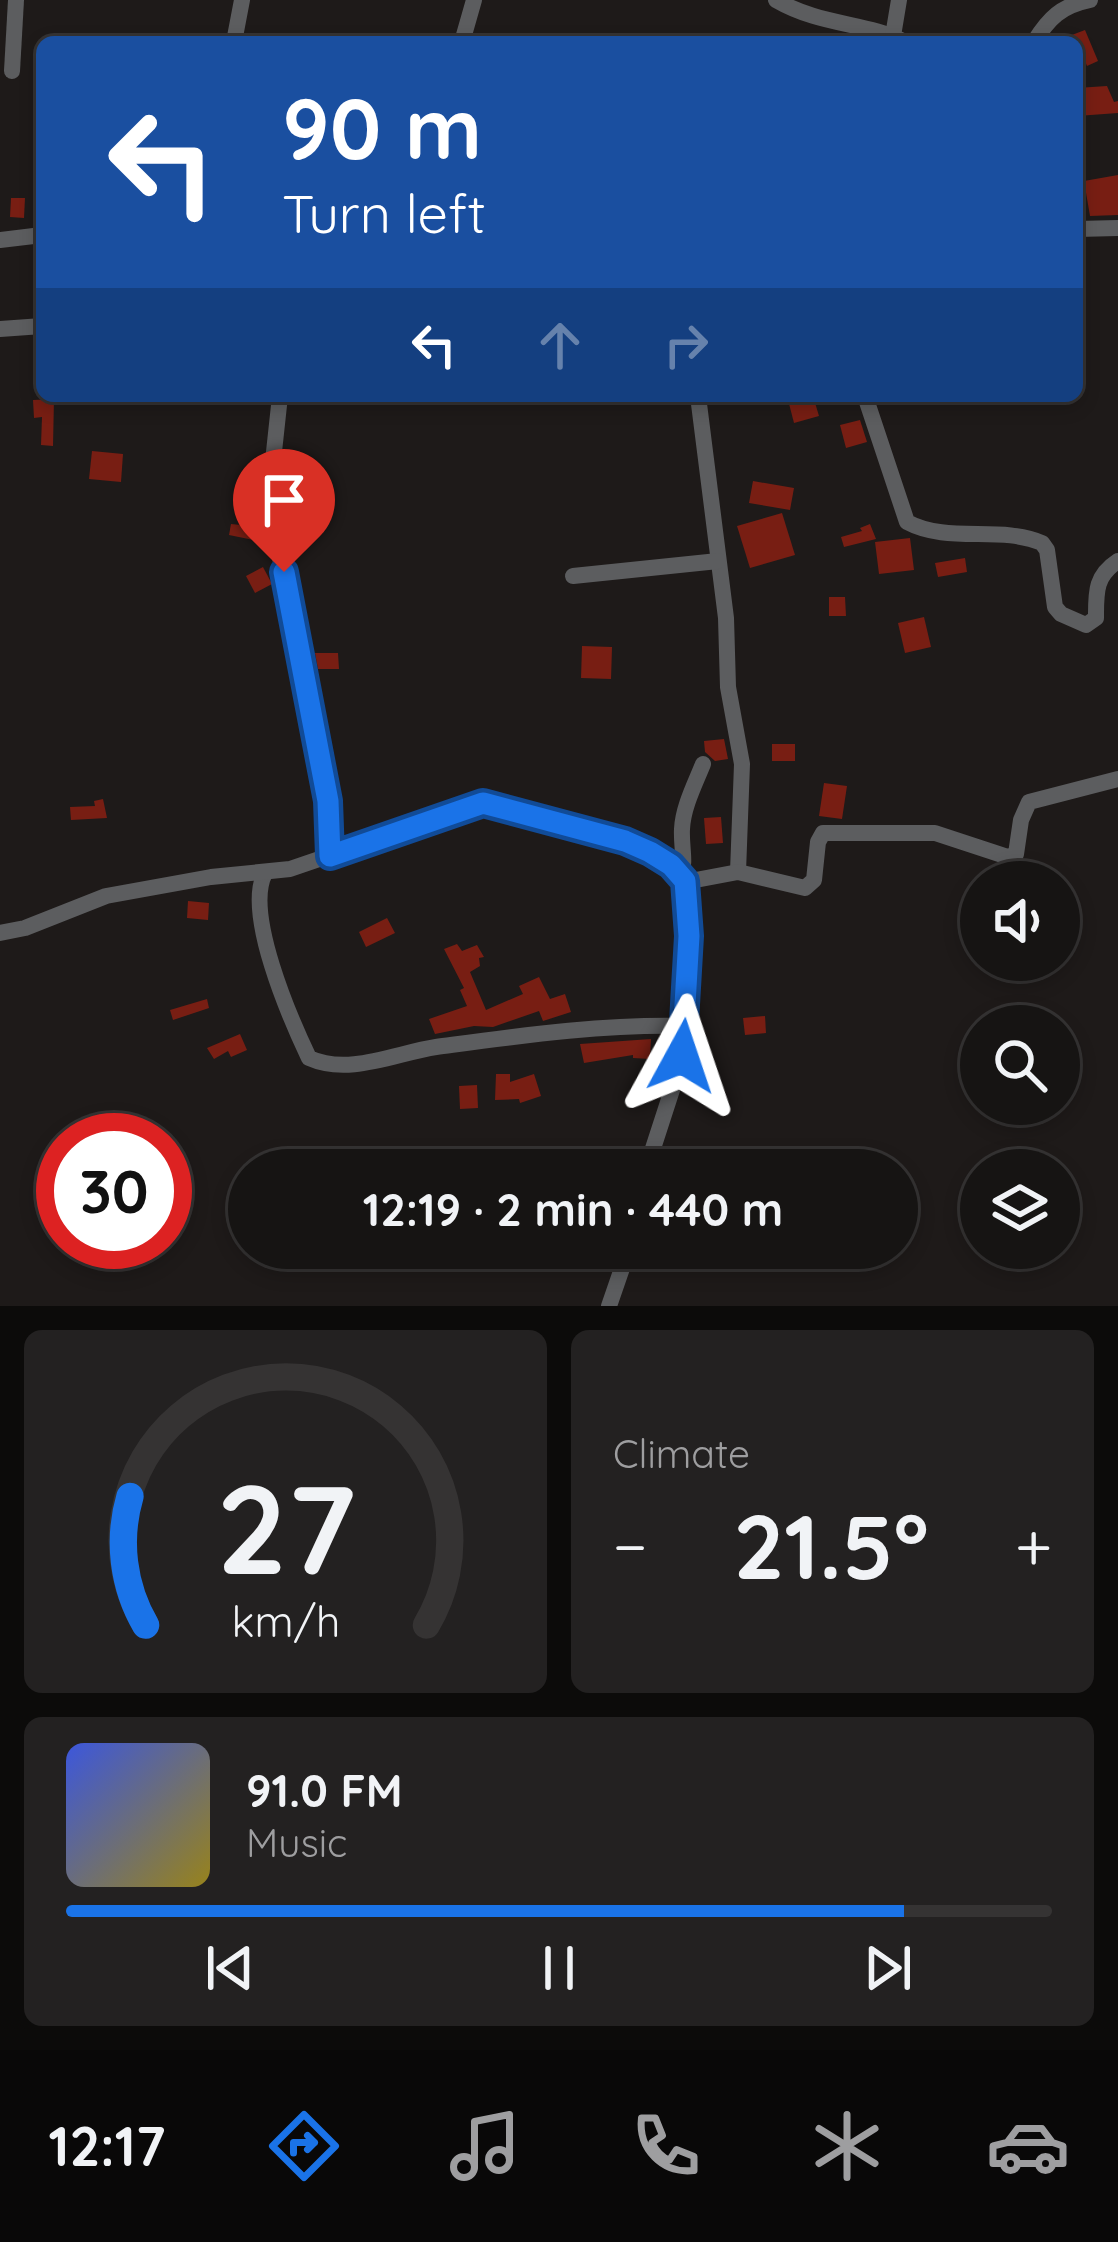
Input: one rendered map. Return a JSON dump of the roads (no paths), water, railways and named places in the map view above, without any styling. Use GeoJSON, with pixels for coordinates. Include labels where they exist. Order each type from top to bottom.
{"type":"FeatureCollection","features":[{"type":"Feature","properties":{"kind":"street"},"geometry":{"type":"LineString","coordinates":[[12,71],[16,0]]}},
{"type":"Feature","properties":{"kind":"street"},"geometry":{"type":"LineString","coordinates":[[235,36],[242,0]]}},
{"type":"Feature","properties":{"kind":"street"},"geometry":{"type":"LineString","coordinates":[[464,36],[474,0]]}},
{"type":"Feature","properties":{"kind":"street"},"geometry":{"type":"LineString","coordinates":[[776,0],[798,6],[819,20],[881,36]]}},
{"type":"Feature","properties":{"kind":"street"},"geometry":{"type":"LineString","coordinates":[[896,36],[899,0]]}},
{"type":"Feature","properties":{"kind":"street"},"geometry":{"type":"LineString","coordinates":[[1038,36],[1052,15],[1072,3],[1090,0]]}},
{"type":"Feature","properties":{"kind":"street"},"geometry":{"type":"LineString","coordinates":[[1083,229],[1118,228]]}},
{"type":"Feature","properties":{"kind":"street"},"geometry":{"type":"LineString","coordinates":[[0,240],[36,236]]}},
{"type":"Feature","properties":{"kind":"street"},"geometry":{"type":"LineString","coordinates":[[0,329],[36,326]]}},
{"type":"Feature","properties":{"kind":"street"},"geometry":{"type":"LineString","coordinates":[[279,402],[270,489],[275,537],[300,642],[328,801],[330,856]]}},
{"type":"Feature","properties":{"kind":"street"},"geometry":{"type":"LineString","coordinates":[[699,402],[728,647],[728,687],[742,764],[739,872]]}},
{"type":"Feature","properties":{"kind":"street"},"geometry":{"type":"LineString","coordinates":[[867,402],[907,522],[933,531],[1042,543],[1055,607],[1086,625],[1096,618],[1101,575],[1118,561]]}},
{"type":"Feature","properties":{"kind":"street"},"geometry":{"type":"LineString","coordinates":[[574,576],[718,561]]}},
{"type":"Feature","properties":{"kind":"street"},"geometry":{"type":"LineString","coordinates":[[654,1149],[678,1081],[689,936],[682,829],[703,764]]}},
{"type":"Feature","properties":{"kind":"street"},"geometry":{"type":"LineString","coordinates":[[683,879],[739,872],[805,888],[814,880],[823,833],[935,833],[1008,857],[1016,854],[1029,802],[1118,779]]}},
{"type":"Feature","properties":{"kind":"street"},"geometry":{"type":"LineString","coordinates":[[0,933],[106,896],[211,877],[265,873],[330,856],[483,803],[625,841],[671,865],[683,879]]}},
{"type":"Feature","properties":{"kind":"street"},"geometry":{"type":"LineString","coordinates":[[265,873],[259,894],[262,925],[295,1027],[309,1058],[321,1063],[361,1062],[436,1047],[626,1025],[685,1026]]}},
{"type":"Feature","properties":{"kind":"street"},"geometry":{"type":"LineString","coordinates":[[609,1306],[622,1269]]}}]}
